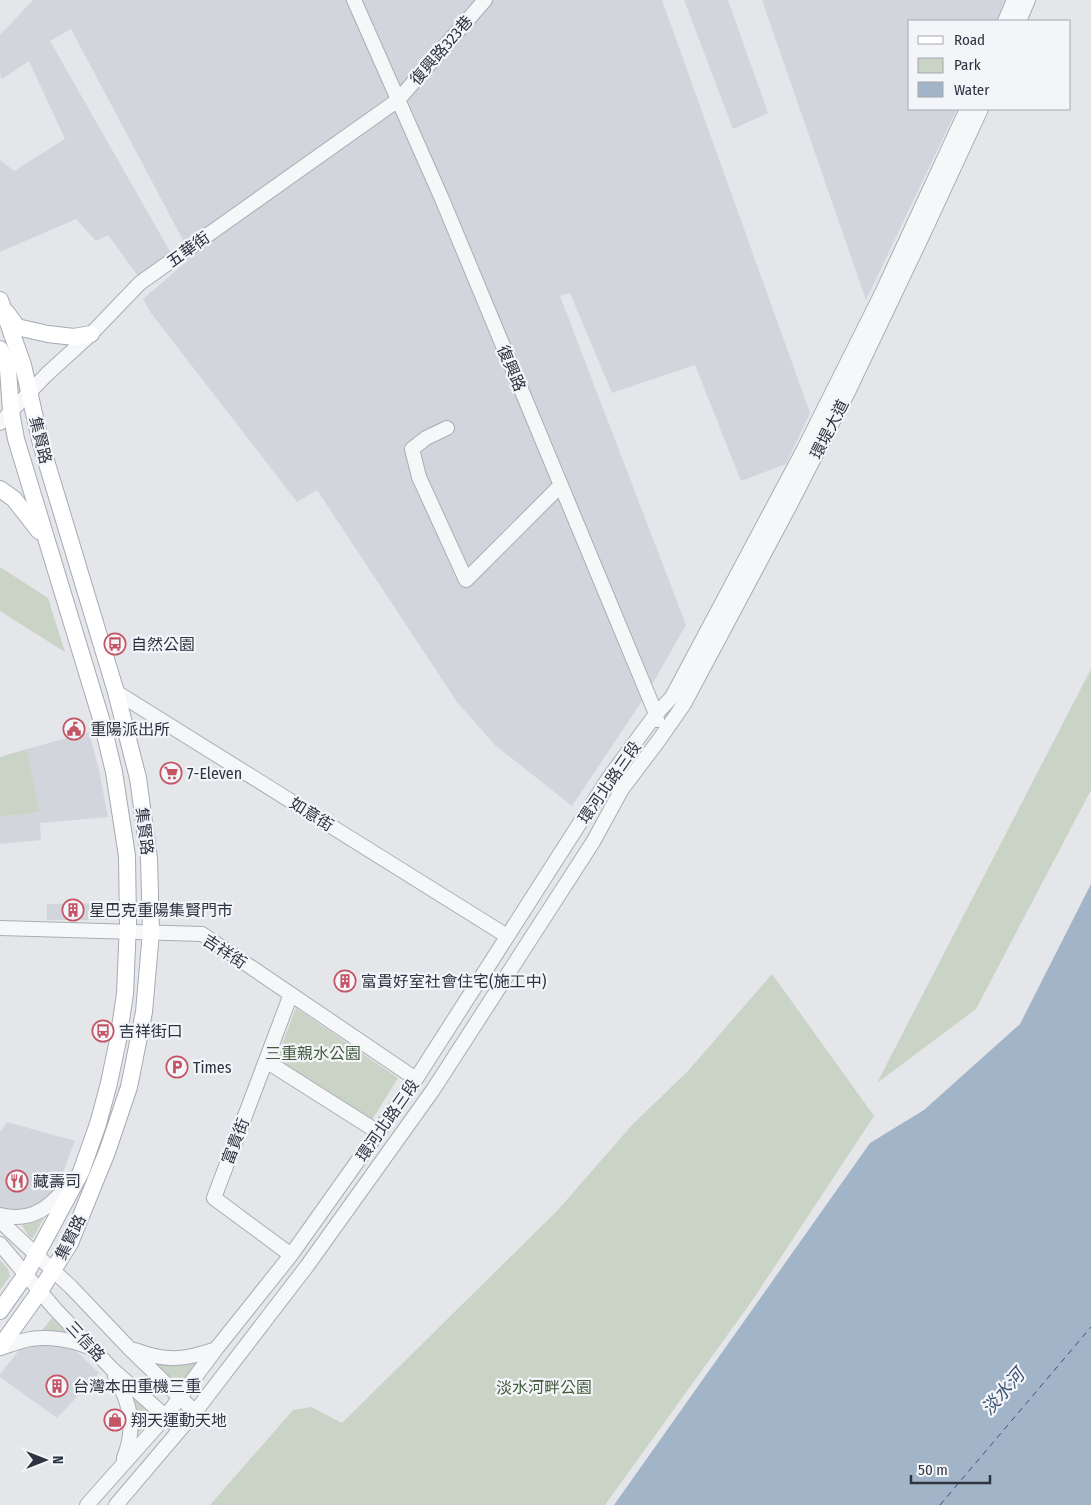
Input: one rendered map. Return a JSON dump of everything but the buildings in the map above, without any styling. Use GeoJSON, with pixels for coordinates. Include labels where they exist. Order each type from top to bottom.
{"type":"FeatureCollection","features":[{"type":"Feature","properties":{"kind":"main road"},"geometry":{"type":"LineString","coordinates":[[2,305],[17,327],[48,334],[74,337],[91,334]]}},
{"type":"Feature","properties":{"kind":"main road","name":"集賢路"},"geometry":{"type":"LineString","coordinates":[[0,1348],[40,1292],[70,1243],[107,1152],[128,1087],[144,1012],[151,932],[149,859],[138,778],[116,692],[41,444],[19,352],[2,305]]}},
{"type":"Feature","properties":{"kind":"main road","name":"集賢路"},"geometry":{"type":"LineString","coordinates":[[0,349],[8,369],[6,418],[16,438],[102,722],[114,772],[127,856],[128,932],[125,994],[109,1083],[98,1124],[80,1172],[26,1274],[0,1311]]}},
{"type":"Feature","properties":{"kind":"main road"},"geometry":{"type":"LineString","coordinates":[[0,489],[14,499],[48,544]]}},
{"type":"Feature","properties":{"kind":"street","name":"復興路"},"geometry":{"type":"LineString","coordinates":[[354,0],[446,208],[656,714],[659,740]]}},
{"type":"Feature","properties":{"kind":"street","name":"復興路323巷"},"geometry":{"type":"LineString","coordinates":[[398,100],[485,0]]}},
{"type":"Feature","properties":{"kind":"street"},"geometry":{"type":"LineString","coordinates":[[1005,20],[1014,0]]}},
{"type":"Feature","properties":{"kind":"street"},"geometry":{"type":"LineString","coordinates":[[1019,20],[1028,0]]}},
{"type":"Feature","properties":{"kind":"street","name":"五華街"},"geometry":{"type":"LineString","coordinates":[[6,418],[140,283],[398,100]]}},
{"type":"Feature","properties":{"kind":"street","name":"環堤大道"},"geometry":{"type":"LineString","coordinates":[[659,740],[684,704],[789,507],[848,390],[920,226],[976,110]]}},
{"type":"Feature","properties":{"kind":"street","name":"環堤大道"},"geometry":{"type":"LineString","coordinates":[[656,714],[672,697],[757,540],[920,226]]}},
{"type":"Feature","properties":{"kind":"street"},"geometry":{"type":"LineString","coordinates":[[447,428],[426,438],[412,449],[419,477],[466,580],[561,485]]}},
{"type":"Feature","properties":{"kind":"street","name":"如意街"},"geometry":{"type":"LineString","coordinates":[[116,692],[508,936]]}},
{"type":"Feature","properties":{"kind":"street","name":"環河北路三段"},"geometry":{"type":"LineString","coordinates":[[87,1505],[166,1416],[216,1349],[291,1255],[416,1079],[608,779],[656,714]]}},
{"type":"Feature","properties":{"kind":"street","name":"環河北路三段"},"geometry":{"type":"LineString","coordinates":[[116,1505],[195,1412],[307,1266],[433,1090],[592,842],[622,789],[659,740]]}},
{"type":"Feature","properties":{"kind":"street"},"geometry":{"type":"LineString","coordinates":[[540,884],[558,896]]}},
{"type":"Feature","properties":{"kind":"street","name":"吉祥街"},"geometry":{"type":"LineString","coordinates":[[0,928],[202,934],[416,1079]]}},
{"type":"Feature","properties":{"kind":"street","name":"富貴街"},"geometry":{"type":"LineString","coordinates":[[291,994],[214,1198],[291,1255]]}},
{"type":"Feature","properties":{"kind":"street"},"geometry":{"type":"LineString","coordinates":[[266,1061],[378,1132]]}},
{"type":"Feature","properties":{"kind":"street"},"geometry":{"type":"LineString","coordinates":[[0,1215],[21,1217],[37,1214],[55,1200],[80,1172]]}},
{"type":"Feature","properties":{"kind":"street"},"geometry":{"type":"LineString","coordinates":[[0,1221],[36,1255]]}},
{"type":"Feature","properties":{"kind":"street","name":"三信路"},"geometry":{"type":"LineString","coordinates":[[0,1244],[40,1292],[112,1369],[180,1429]]}},
{"type":"Feature","properties":{"kind":"street","name":"三信路"},"geometry":{"type":"LineString","coordinates":[[36,1255],[54,1270],[129,1348],[195,1412]]}},
{"type":"Feature","properties":{"kind":"street"},"geometry":{"type":"LineString","coordinates":[[0,1348],[35,1339],[58,1339],[77,1342],[91,1347]]}},
{"type":"Feature","properties":{"kind":"street"},"geometry":{"type":"LineString","coordinates":[[129,1348],[160,1358],[175,1359],[199,1355],[216,1349]]}},
{"type":"Feature","properties":{"kind":"street"},"geometry":{"type":"LineString","coordinates":[[112,1369],[122,1388],[130,1415],[132,1430],[130,1443],[122,1466]]}},
{"type":"Feature","properties":{"kind":"shaded area"},"geometry":{"type":"Polygon","coordinates":[[[33,0],[662,0],[810,413],[786,464],[741,481],[695,365],[612,393],[570,293],[560,296],[686,625],[646,695],[572,806],[495,745],[457,702],[317,490],[297,502],[151,313],[143,299],[192,257],[71,29],[50,41],[172,255],[138,276],[108,235],[96,241],[76,219],[0,252],[0,160],[14,171],[65,139],[29,61],[2,79],[0,75],[0,35],[33,0]]]}},
{"type":"Feature","properties":{"kind":"shaded area"},"geometry":{"type":"Polygon","coordinates":[[[684,0],[728,0],[768,113],[733,129],[684,0]]]}},
{"type":"Feature","properties":{"kind":"shaded area"},"geometry":{"type":"Polygon","coordinates":[[[762,0],[1005,0],[996,20],[908,20],[908,110],[957,110],[866,300],[762,0]]]}},
{"type":"Feature","properties":{"kind":"shaded area"},"geometry":{"type":"Polygon","coordinates":[[[89,732],[108,817],[40,823],[41,840],[0,844],[0,817],[40,812],[27,749],[89,732]]]}},
{"type":"Feature","properties":{"kind":"shaded area"},"geometry":{"type":"Polygon","coordinates":[[[116,903],[115,913],[107,920],[47,920],[47,904],[116,903]]]}},
{"type":"Feature","properties":{"kind":"shaded area"},"geometry":{"type":"Polygon","coordinates":[[[7,1122],[75,1141],[60,1180],[52,1194],[37,1207],[16,1211],[0,1208],[0,1132],[7,1122]]]}},
{"type":"Feature","properties":{"kind":"shaded area","name":"台灣本田重機三重"},"geometry":{"type":"Polygon","coordinates":[[[49,1342],[73,1348],[99,1373],[57,1418],[0,1377],[0,1374],[20,1349],[49,1342]]]}},
{"type":"Feature","properties":{"kind":"green space"},"geometry":{"type":"Polygon","coordinates":[[[0,567],[48,598],[65,652],[0,611],[0,567]]]}},
{"type":"Feature","properties":{"kind":"green space"},"geometry":{"type":"Polygon","coordinates":[[[1091,669],[1091,790],[976,1009],[877,1083],[1091,669]]]}},
{"type":"Feature","properties":{"kind":"green space"},"geometry":{"type":"Polygon","coordinates":[[[27,749],[40,812],[0,817],[0,757],[27,749]]]}},
{"type":"Feature","properties":{"kind":"green space","name":"淡水河畔公園"},"geometry":{"type":"Polygon","coordinates":[[[772,974],[874,1116],[754,1298],[605,1505],[210,1505],[293,1410],[311,1407],[342,1423],[558,1210],[632,1125],[688,1071],[772,974]]]}},
{"type":"Feature","properties":{"kind":"green space","name":"三重親水公園"},"geometry":{"type":"Polygon","coordinates":[[[296,1008],[398,1078],[370,1123],[275,1062],[296,1008]]]}},
{"type":"Feature","properties":{"kind":"green space"},"geometry":{"type":"Polygon","coordinates":[[[44,1218],[33,1238],[29,1237],[22,1225],[44,1218]]]}},
{"type":"Feature","properties":{"kind":"green space"},"geometry":{"type":"Polygon","coordinates":[[[0,1260],[8,1269],[10,1276],[0,1290],[0,1260]]]}},
{"type":"Feature","properties":{"kind":"green space"},"geometry":{"type":"Polygon","coordinates":[[[52,1318],[70,1335],[36,1338],[52,1318]]]}},
{"type":"Feature","properties":{"kind":"green space"},"geometry":{"type":"Polygon","coordinates":[[[196,1363],[181,1384],[173,1385],[155,1364],[196,1363]]]}},
{"type":"Feature","properties":{"kind":"green space"},"geometry":{"type":"Polygon","coordinates":[[[133,1397],[152,1415],[151,1421],[136,1435],[133,1397]]]}},
{"type":"Feature","properties":{"kind":"water","name":"淡水河"},"geometry":{"type":"Polygon","coordinates":[[[1091,884],[1091,1505],[614,1505],[870,1143],[924,1110],[1020,1024],[1091,884]]]}},
{"type":"Feature","properties":{"kind":"ferry route"},"geometry":{"type":"LineString","coordinates":[[940,1505],[1091,1327]]}},
{"type":"Feature","properties":{"kind":"place","name":"自然公園"},"geometry":{"type":"Point","coordinates":[115,644]}},
{"type":"Feature","properties":{"kind":"place","name":"重陽派出所"},"geometry":{"type":"Point","coordinates":[74,729]}},
{"type":"Feature","properties":{"kind":"place","name":"7-Eleven"},"geometry":{"type":"Point","coordinates":[171,773]}},
{"type":"Feature","properties":{"kind":"place","name":"星巴克重陽集賢門市"},"geometry":{"type":"Point","coordinates":[73,910]}},
{"type":"Feature","properties":{"kind":"place","name":"富貴好室社會住宅(施工中)"},"geometry":{"type":"Point","coordinates":[345,981]}},
{"type":"Feature","properties":{"kind":"place","name":"吉祥街口"},"geometry":{"type":"Point","coordinates":[103,1031]}},
{"type":"Feature","properties":{"kind":"place","name":"Times"},"geometry":{"type":"Point","coordinates":[177,1067]}},
{"type":"Feature","properties":{"kind":"place","name":"藏壽司"},"geometry":{"type":"Point","coordinates":[17,1181]}},
{"type":"Feature","properties":{"kind":"place","name":"台灣本田重機三重"},"geometry":{"type":"Point","coordinates":[57,1386]}},
{"type":"Feature","properties":{"kind":"place","name":"翔天運動天地"},"geometry":{"type":"Point","coordinates":[115,1420]}}]}
